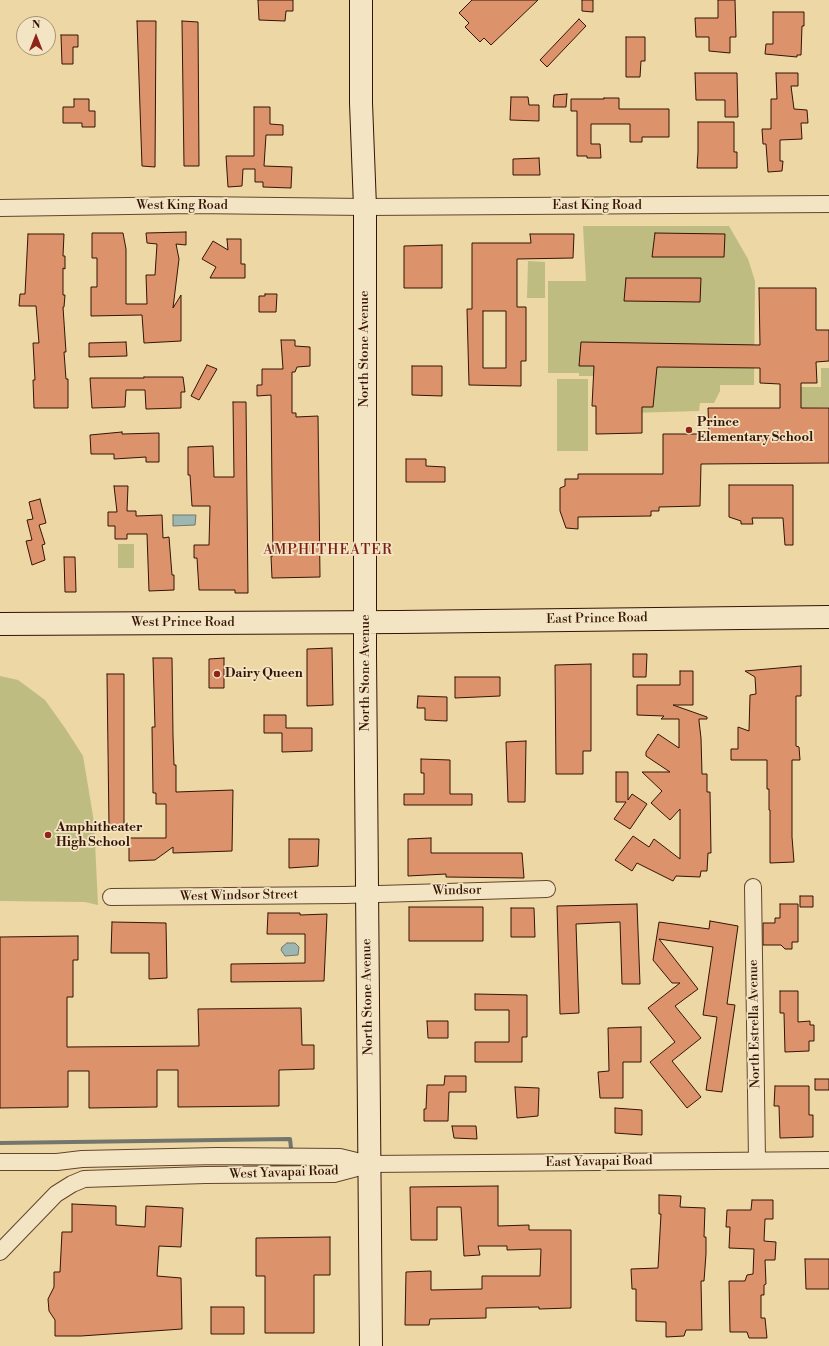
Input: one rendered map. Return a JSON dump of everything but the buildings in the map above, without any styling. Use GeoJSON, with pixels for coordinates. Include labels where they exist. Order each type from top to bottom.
{"type":"FeatureCollection","features":[{"type":"Feature","properties":{"kind":"main road","name":"North Stone Avenue"},"geometry":{"type":"LineString","coordinates":[[361,0],[361,103],[365,207],[365,622],[371,1346]]}},
{"type":"Feature","properties":{"kind":"main road","name":"East Prince Road"},"geometry":{"type":"LineString","coordinates":[[365,622],[829,617]]}},
{"type":"Feature","properties":{"kind":"main road","name":"West Prince Road"},"geometry":{"type":"LineString","coordinates":[[0,624],[365,622]]}},
{"type":"Feature","properties":{"kind":"street","name":"East King Road"},"geometry":{"type":"LineString","coordinates":[[365,207],[829,204]]}},
{"type":"Feature","properties":{"kind":"street","name":"West King Road"},"geometry":{"type":"LineString","coordinates":[[0,208],[192,205],[365,207]]}},
{"type":"Feature","properties":{"kind":"street","name":"North Estrella Avenue"},"geometry":{"type":"LineString","coordinates":[[753,887],[757,1160]]}},
{"type":"Feature","properties":{"kind":"street","name":"Windsor"},"geometry":{"type":"LineString","coordinates":[[367,893],[547,889]]}},
{"type":"Feature","properties":{"kind":"street","name":"West Windsor Street"},"geometry":{"type":"LineString","coordinates":[[111,897],[367,893]]}},
{"type":"Feature","properties":{"kind":"street","name":"West Yavapai Road"},"geometry":{"type":"LineString","coordinates":[[0,1162],[57,1162],[166,1157],[305,1156],[340,1157],[369,1164]]}},
{"type":"Feature","properties":{"kind":"street","name":"East Yavapai Road"},"geometry":{"type":"LineString","coordinates":[[369,1164],[829,1160]]}},
{"type":"Feature","properties":{"kind":"street","name":"West Yavapai Road"},"geometry":{"type":"LineString","coordinates":[[0,1252],[56,1194],[72,1184],[84,1179],[204,1175],[334,1174],[369,1164]]}},
{"type":"Feature","properties":{"kind":"shaded area"},"geometry":{"type":"Polygon","coordinates":[[[583,226],[729,226],[748,259],[755,281],[754,385],[720,385],[720,391],[714,403],[700,403],[699,411],[596,414],[594,376],[579,376],[579,373],[548,373],[548,281],[586,281],[583,226]]]}},
{"type":"Feature","properties":{"kind":"shaded area"},"geometry":{"type":"Polygon","coordinates":[[[528,261],[545,262],[545,298],[527,298],[528,261]]]}},
{"type":"Feature","properties":{"kind":"shaded area"},"geometry":{"type":"Polygon","coordinates":[[[821,368],[829,368],[829,407],[801,408],[801,387],[821,387],[821,368]]]}},
{"type":"Feature","properties":{"kind":"shaded area"},"geometry":{"type":"Polygon","coordinates":[[[557,379],[588,379],[588,451],[557,451],[557,379]]]}},
{"type":"Feature","properties":{"kind":"shaded area"},"geometry":{"type":"Polygon","coordinates":[[[118,544],[134,544],[134,568],[118,568],[118,544]]]}},
{"type":"Feature","properties":{"kind":"shaded area"},"geometry":{"type":"Polygon","coordinates":[[[0,676],[18,680],[45,700],[83,756],[94,822],[98,905],[85,902],[0,901],[0,676]]]}},
{"type":"Feature","properties":{"kind":"water"},"geometry":{"type":"Polygon","coordinates":[[[173,515],[196,515],[195,525],[173,526],[173,515]]]}},
{"type":"Feature","properties":{"kind":"water"},"geometry":{"type":"Polygon","coordinates":[[[287,943],[295,943],[299,947],[298,955],[285,956],[281,950],[287,943]]]}},
{"type":"Feature","properties":{"kind":"waterway"},"geometry":{"type":"LineString","coordinates":[[0,1143],[290,1139],[291,1148]]}},
{"type":"Feature","properties":{"kind":"place","name":"Prince Elementary School"},"geometry":{"type":"Point","coordinates":[689,430]}},
{"type":"Feature","properties":{"kind":"place","name":"Dairy Queen"},"geometry":{"type":"Point","coordinates":[217,674]}},
{"type":"Feature","properties":{"kind":"place","name":"Amphitheater High School"},"geometry":{"type":"Point","coordinates":[48,835]}},
{"type":"Feature","properties":{"kind":"district","name":"AMPHITHEATER"},"geometry":{"type":"Point","coordinates":[328,551]}}]}
